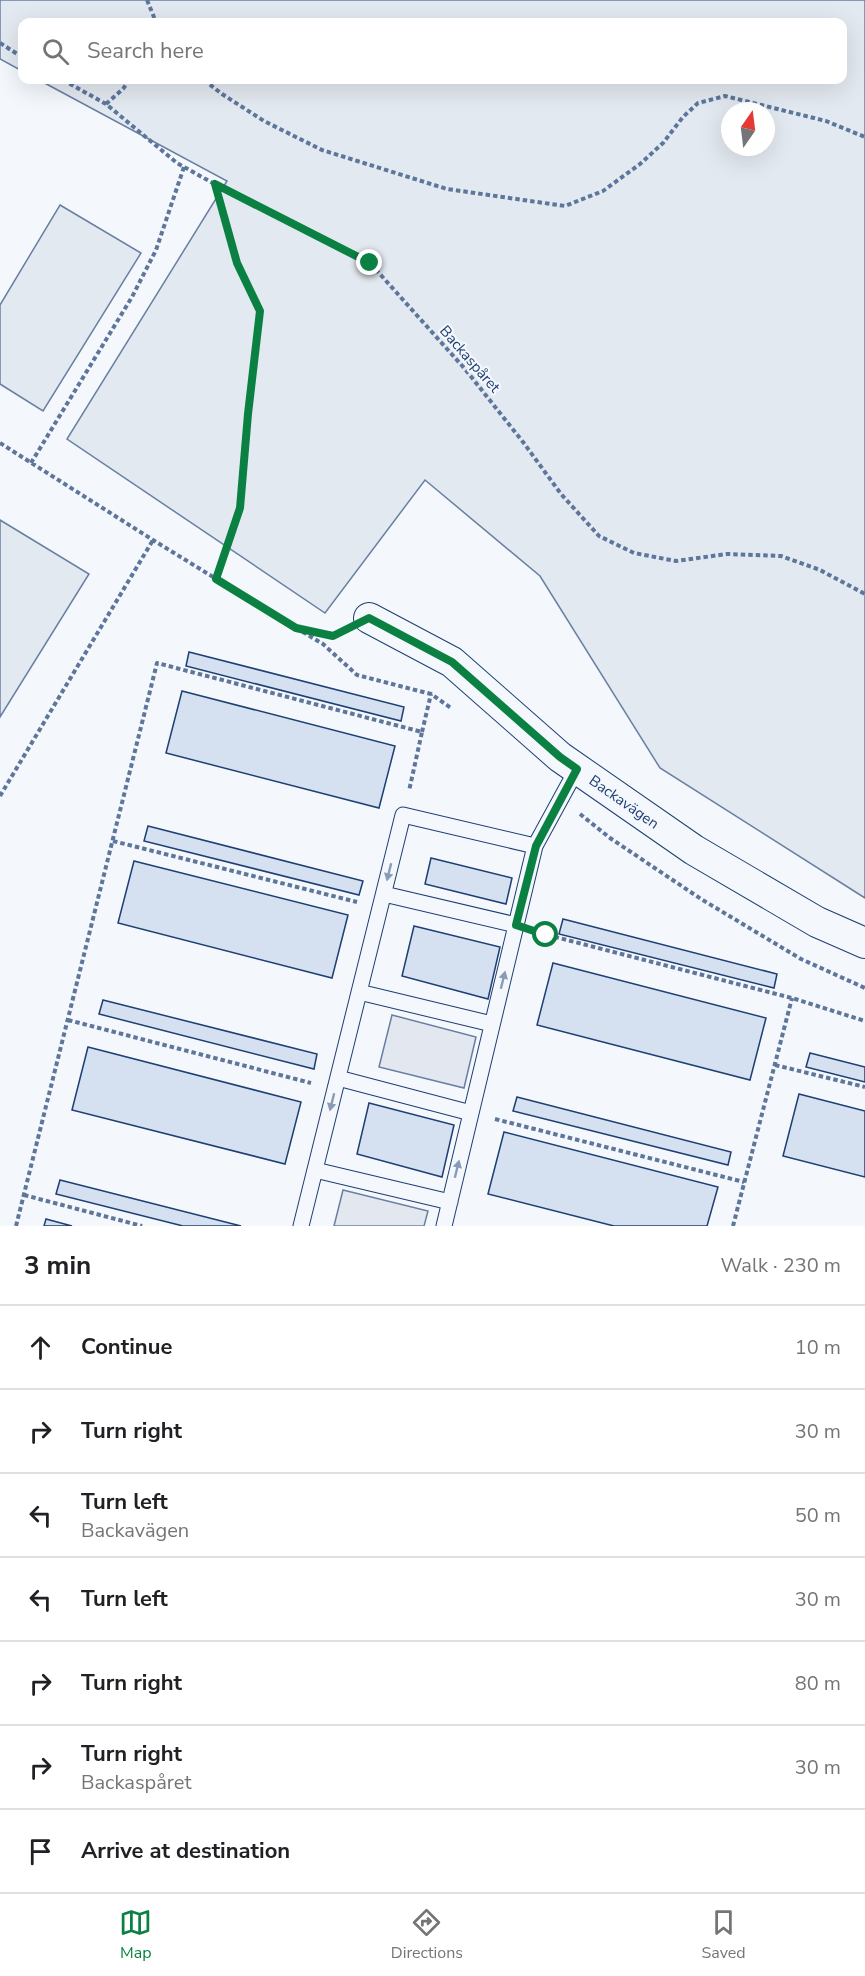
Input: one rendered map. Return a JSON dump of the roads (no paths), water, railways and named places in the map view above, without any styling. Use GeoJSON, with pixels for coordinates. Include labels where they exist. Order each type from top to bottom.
{"type":"FeatureCollection","features":[{"type":"Feature","properties":{"kind":"street","name":"Backavägen"},"geometry":{"type":"LineString","coordinates":[[369,618],[452,662],[560,757],[694,850],[817,922],[865,943]]}},
{"type":"Feature","properties":{"kind":"lane"},"geometry":{"type":"LineString","coordinates":[[444,1226],[536,846],[577,769]]}},
{"type":"Feature","properties":{"kind":"lane"},"geometry":{"type":"LineString","coordinates":[[301,1226],[404,815],[536,846]]}},
{"type":"Feature","properties":{"kind":"lane"},"geometry":{"type":"LineString","coordinates":[[382,901],[516,925]]}},
{"type":"Feature","properties":{"kind":"lane"},"geometry":{"type":"LineString","coordinates":[[359,992],[492,1024]]}},
{"type":"Feature","properties":{"kind":"lane"},"geometry":{"type":"LineString","coordinates":[[337,1083],[471,1113]]}},
{"type":"Feature","properties":{"kind":"lane"},"geometry":{"type":"LineString","coordinates":[[315,1170],[450,1202]]}}]}
